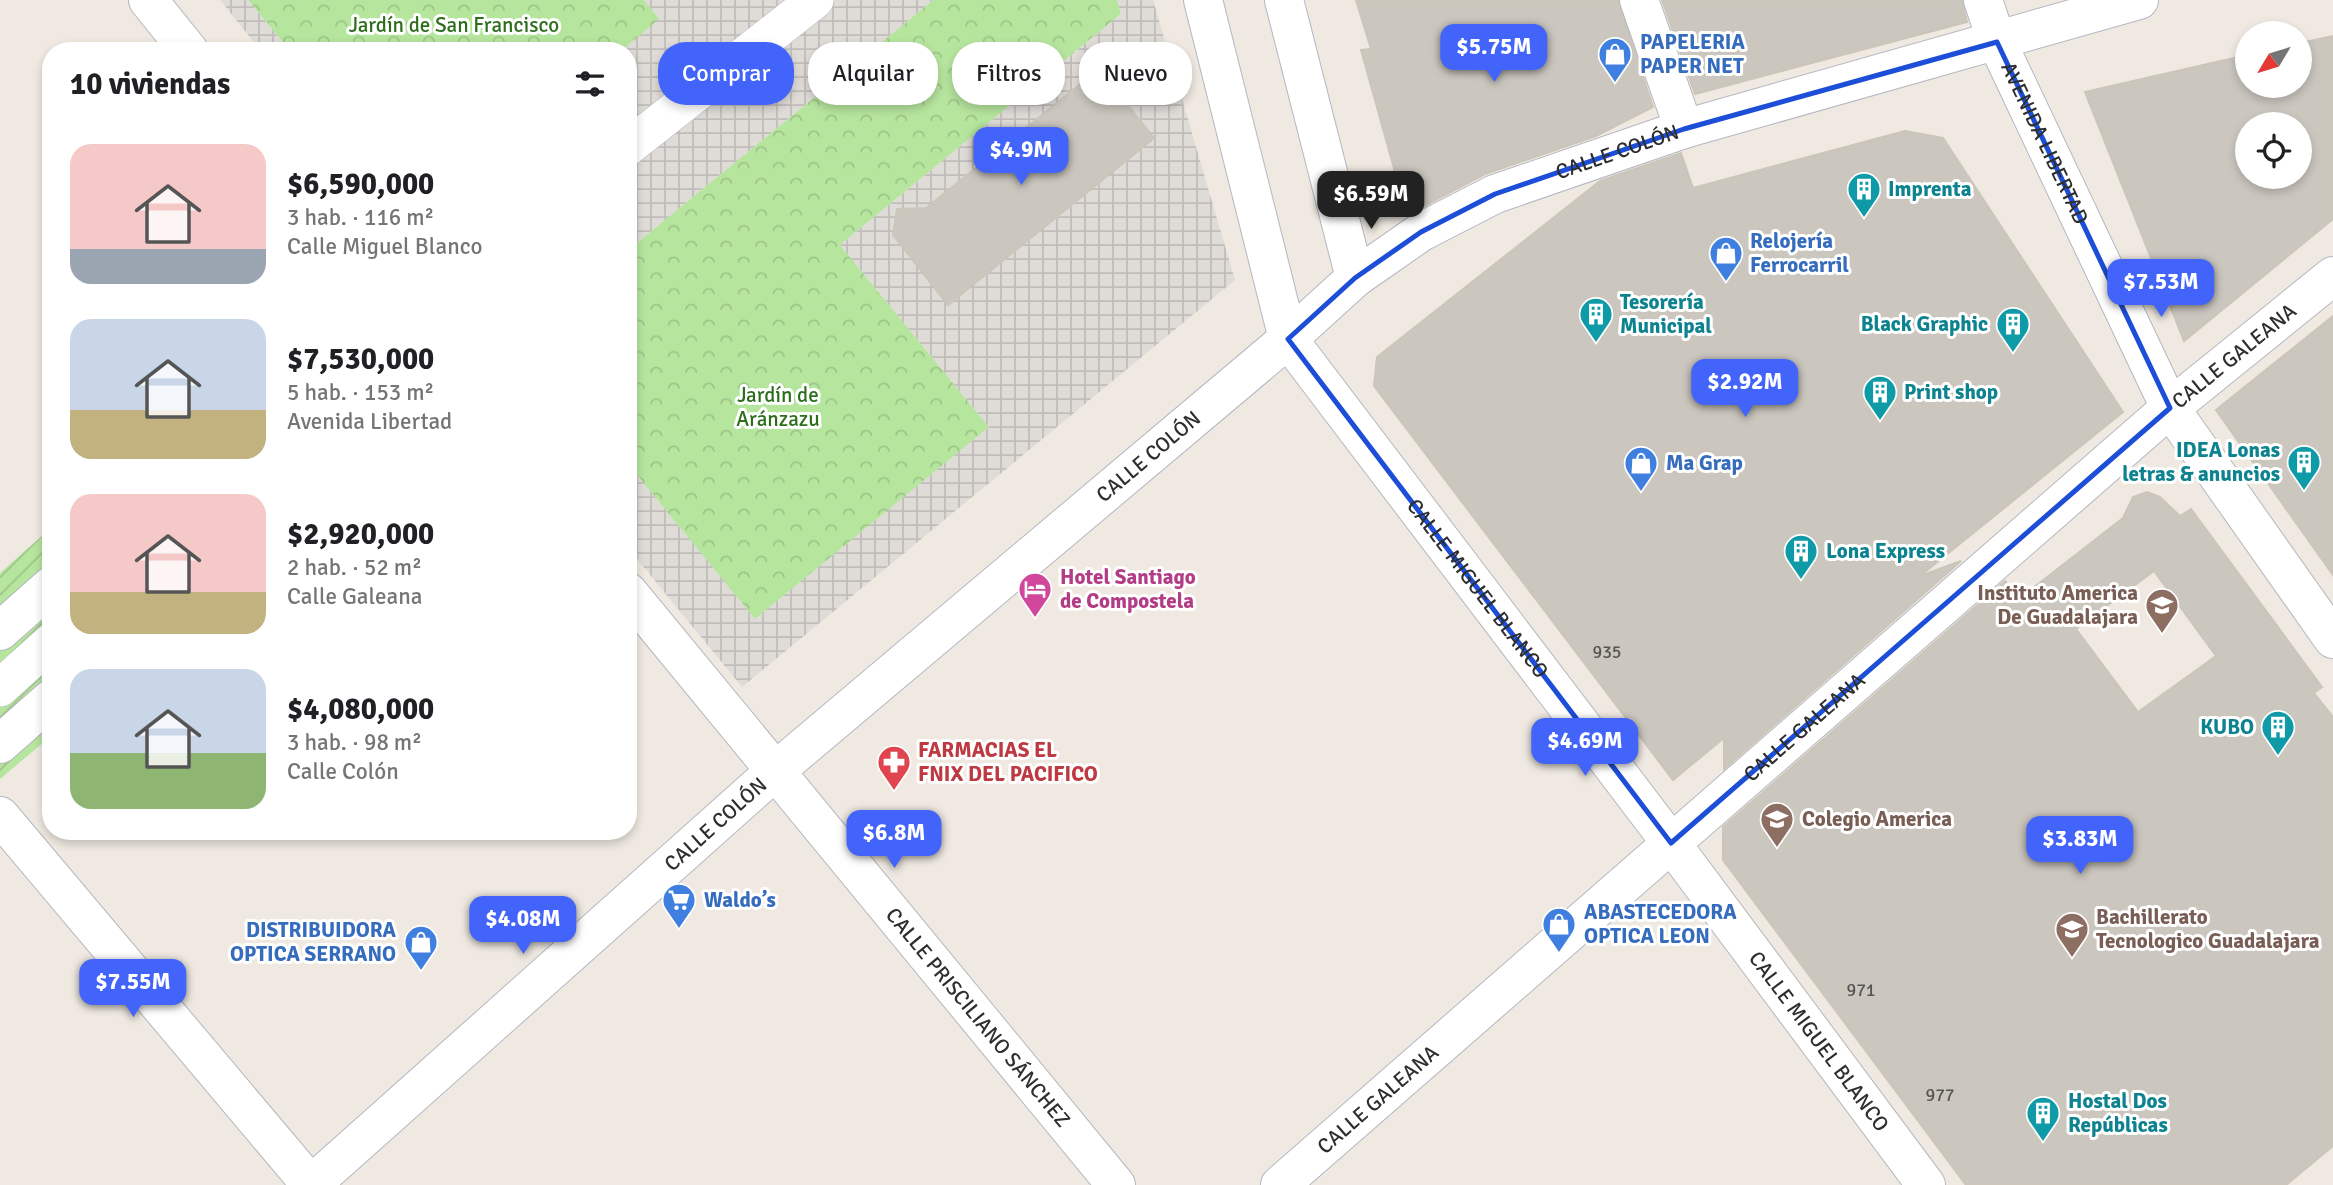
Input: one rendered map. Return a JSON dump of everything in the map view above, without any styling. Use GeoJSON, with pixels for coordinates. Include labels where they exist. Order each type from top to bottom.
{"type":"FeatureCollection","features":[{"type":"Feature","properties":{"kind":"street"},"geometry":{"type":"LineString","coordinates":[[148,0],[182,42]]}},
{"type":"Feature","properties":{"kind":"street"},"geometry":{"type":"LineString","coordinates":[[637,139],[815,0]]}},
{"type":"Feature","properties":{"kind":"street","name":"CALLE MIGUEL BLANCO"},"geometry":{"type":"LineString","coordinates":[[1203,0],[1288,339],[1671,843],[1926,1185]]}},
{"type":"Feature","properties":{"kind":"street"},"geometry":{"type":"LineString","coordinates":[[1284,0],[1355,278]]}},
{"type":"Feature","properties":{"kind":"street"},"geometry":{"type":"LineString","coordinates":[[1639,0],[1684,129]]}},
{"type":"Feature","properties":{"kind":"street","name":"AVENIDA LIBERTAD"},"geometry":{"type":"LineString","coordinates":[[1983,0],[1997,42],[2170,408],[2333,639]]}},
{"type":"Feature","properties":{"kind":"street","name":"CALLE COLÓN"},"geometry":{"type":"LineString","coordinates":[[311,1185],[774,772],[1288,339],[1355,278],[1421,232],[1495,194],[1684,129],[2139,0]]}},
{"type":"Feature","properties":{"kind":"street","name":"CALLE GALEANA"},"geometry":{"type":"LineString","coordinates":[[1280,1185],[2170,408],[2333,276]]}},
{"type":"Feature","properties":{"kind":"street"},"geometry":{"type":"LineString","coordinates":[[0,631],[42,594]]}},
{"type":"Feature","properties":{"kind":"street","name":"CALLE PRISCILIANO SÁNCHEZ"},"geometry":{"type":"LineString","coordinates":[[637,603],[1116,1185]]}},
{"type":"Feature","properties":{"kind":"street"},"geometry":{"type":"LineString","coordinates":[[0,688],[42,650]]}},
{"type":"Feature","properties":{"kind":"street"},"geometry":{"type":"LineString","coordinates":[[0,744],[42,707]]}},
{"type":"Feature","properties":{"kind":"street"},"geometry":{"type":"LineString","coordinates":[[0,816],[311,1185]]}},
{"type":"Feature","properties":{"kind":"highlighted area"},"geometry":{"type":"Polygon","coordinates":[[[1997,42],[2170,408],[1671,843],[1288,339],[1355,278],[1421,232],[1495,194],[1684,129],[1997,42]]]}},
{"type":"Feature","properties":{"kind":"green space","name":"Jardín de San Francisco"},"geometry":{"type":"Polygon","coordinates":[[[248,0],[644,0],[660,19],[632,42],[283,42],[248,0]]]}},
{"type":"Feature","properties":{"kind":"green space","name":"Jardín de Aránzazu"},"geometry":{"type":"Polygon","coordinates":[[[933,0],[1117,0],[1121,14],[1087,42],[1079,42],[1079,49],[1065,60],[1065,42],[952,42],[952,105],[1010,105],[840,245],[989,427],[755,620],[637,475],[637,243],[808,102],[808,105],[938,105],[938,42],[882,42],[933,0]]]}},
{"type":"Feature","properties":{"kind":"green space"},"geometry":{"type":"Polygon","coordinates":[[[42,536],[42,744],[0,779],[0,573],[42,536]]]}},
{"type":"Feature","properties":{"kind":"shaded area"},"geometry":{"type":"Polygon","coordinates":[[[220,0],[248,0],[283,42],[254,42],[220,0]]]}},
{"type":"Feature","properties":{"kind":"shaded area"},"geometry":{"type":"Polygon","coordinates":[[[644,0],[933,0],[882,42],[808,42],[808,102],[637,243],[637,42],[632,42],[659,19],[644,0]]]}},
{"type":"Feature","properties":{"kind":"shaded area"},"geometry":{"type":"Polygon","coordinates":[[[1117,0],[1153,0],[1165,42],[1087,42],[1121,14],[1117,0]]]}},
{"type":"Feature","properties":{"kind":"shaded area"},"geometry":{"type":"Polygon","coordinates":[[[1079,49],[1079,85],[1065,97],[1065,60],[1079,49]]]}},
{"type":"Feature","properties":{"kind":"shaded area"},"geometry":{"type":"Polygon","coordinates":[[[1010,105],[1054,105],[921,213],[911,208],[899,212],[894,225],[898,232],[894,236],[948,305],[1154,138],[1128,105],[1184,105],[1235,280],[742,687],[637,559],[637,475],[755,619],[989,427],[840,245],[1010,105]]]}},
{"type":"Feature","properties":{"kind":"building"},"geometry":{"type":"Polygon","coordinates":[[[1356,0],[1618,0],[1653,107],[1596,136],[1485,174],[1407,215],[1361,50],[1371,49],[1356,0]]]}},
{"type":"Feature","properties":{"kind":"building"},"geometry":{"type":"Polygon","coordinates":[[[1662,0],[1962,0],[1967,22],[1695,94],[1662,0]]]}},
{"type":"Feature","properties":{"kind":"building"},"geometry":{"type":"Polygon","coordinates":[[[2333,36],[2333,219],[2184,341],[2085,92],[2235,58],[2235,98],[2312,98],[2312,40],[2333,36]]]}},
{"type":"Feature","properties":{"kind":"building"},"geometry":{"type":"Polygon","coordinates":[[[1079,85],[1079,105],[1128,105],[1154,138],[948,305],[893,235],[897,209],[926,208],[1054,105],[1065,105],[1065,96],[1079,85]]]}},
{"type":"Feature","properties":{"kind":"building"},"geometry":{"type":"Polygon","coordinates":[[[1905,131],[1943,138],[2123,412],[1920,576],[1961,561],[1724,769],[1724,738],[1673,780],[1374,386],[1377,357],[1600,181],[1681,153],[1693,188],[1905,131]]]}},
{"type":"Feature","properties":{"kind":"building","name":"IDEA Lonas letras & anuncios"},"geometry":{"type":"Polygon","coordinates":[[[2333,316],[2333,575],[2216,410],[2333,316]]]}},
{"type":"Feature","properties":{"kind":"building"},"geometry":{"type":"Polygon","coordinates":[[[2147,492],[2160,497],[2180,516],[2191,509],[2322,687],[2314,693],[2333,717],[2333,1146],[2286,1185],[1966,1185],[1723,860],[1723,827],[2005,581],[2019,599],[2123,518],[2133,497],[2147,492]],[[2154,571],[2076,629],[2138,712],[2216,656],[2154,571]]]}},
{"type":"Feature","properties":{"kind":"place","name":"PAPELERIA PAPER NET"},"geometry":{"type":"Point","coordinates":[1615,84]}},
{"type":"Feature","properties":{"kind":"place","name":"Imprenta"},"geometry":{"type":"Point","coordinates":[1864,219]}},
{"type":"Feature","properties":{"kind":"place","name":"Relojería Ferrocarril"},"geometry":{"type":"Point","coordinates":[1726,283]}},
{"type":"Feature","properties":{"kind":"place","name":"Tesorería Municipal"},"geometry":{"type":"Point","coordinates":[1596,344]}},
{"type":"Feature","properties":{"kind":"place","name":"Black Graphic"},"geometry":{"type":"Point","coordinates":[2013,354]}},
{"type":"Feature","properties":{"kind":"place","name":"Print shop"},"geometry":{"type":"Point","coordinates":[1880,422]}},
{"type":"Feature","properties":{"kind":"place","name":"IDEA Lonas letras & anuncios"},"geometry":{"type":"Point","coordinates":[2304,492]}},
{"type":"Feature","properties":{"kind":"place","name":"Ma Grap"},"geometry":{"type":"Point","coordinates":[1641,493]}},
{"type":"Feature","properties":{"kind":"place","name":"Lona Express"},"geometry":{"type":"Point","coordinates":[1801,581]}},
{"type":"Feature","properties":{"kind":"place","name":"Hotel Santiago de Compostela"},"geometry":{"type":"Point","coordinates":[1035,619]}},
{"type":"Feature","properties":{"kind":"place","name":"Instituto America De Guadalajara"},"geometry":{"type":"Point","coordinates":[2162,635]}},
{"type":"Feature","properties":{"kind":"place","name":"KUBO"},"geometry":{"type":"Point","coordinates":[2278,757]}},
{"type":"Feature","properties":{"kind":"place","name":"FARMACIAS EL FNIX DEL PACIFICO"},"geometry":{"type":"Point","coordinates":[894,792]}},
{"type":"Feature","properties":{"kind":"place","name":"Colegio America"},"geometry":{"type":"Point","coordinates":[1777,849]}},
{"type":"Feature","properties":{"kind":"place","name":"Waldo’s"},"geometry":{"type":"Point","coordinates":[679,930]}},
{"type":"Feature","properties":{"kind":"place","name":"ABASTECEDORA OPTICA LEON"},"geometry":{"type":"Point","coordinates":[1559,954]}},
{"type":"Feature","properties":{"kind":"place","name":"Bachillerato Tecnologico Guadalajara"},"geometry":{"type":"Point","coordinates":[2072,959]}},
{"type":"Feature","properties":{"kind":"place","name":"DISTRIBUIDORA OPTICA SERRANO"},"geometry":{"type":"Point","coordinates":[421,972]}},
{"type":"Feature","properties":{"kind":"place","name":"Hostal Dos Repúblicas"},"geometry":{"type":"Point","coordinates":[2043,1143]}}]}
